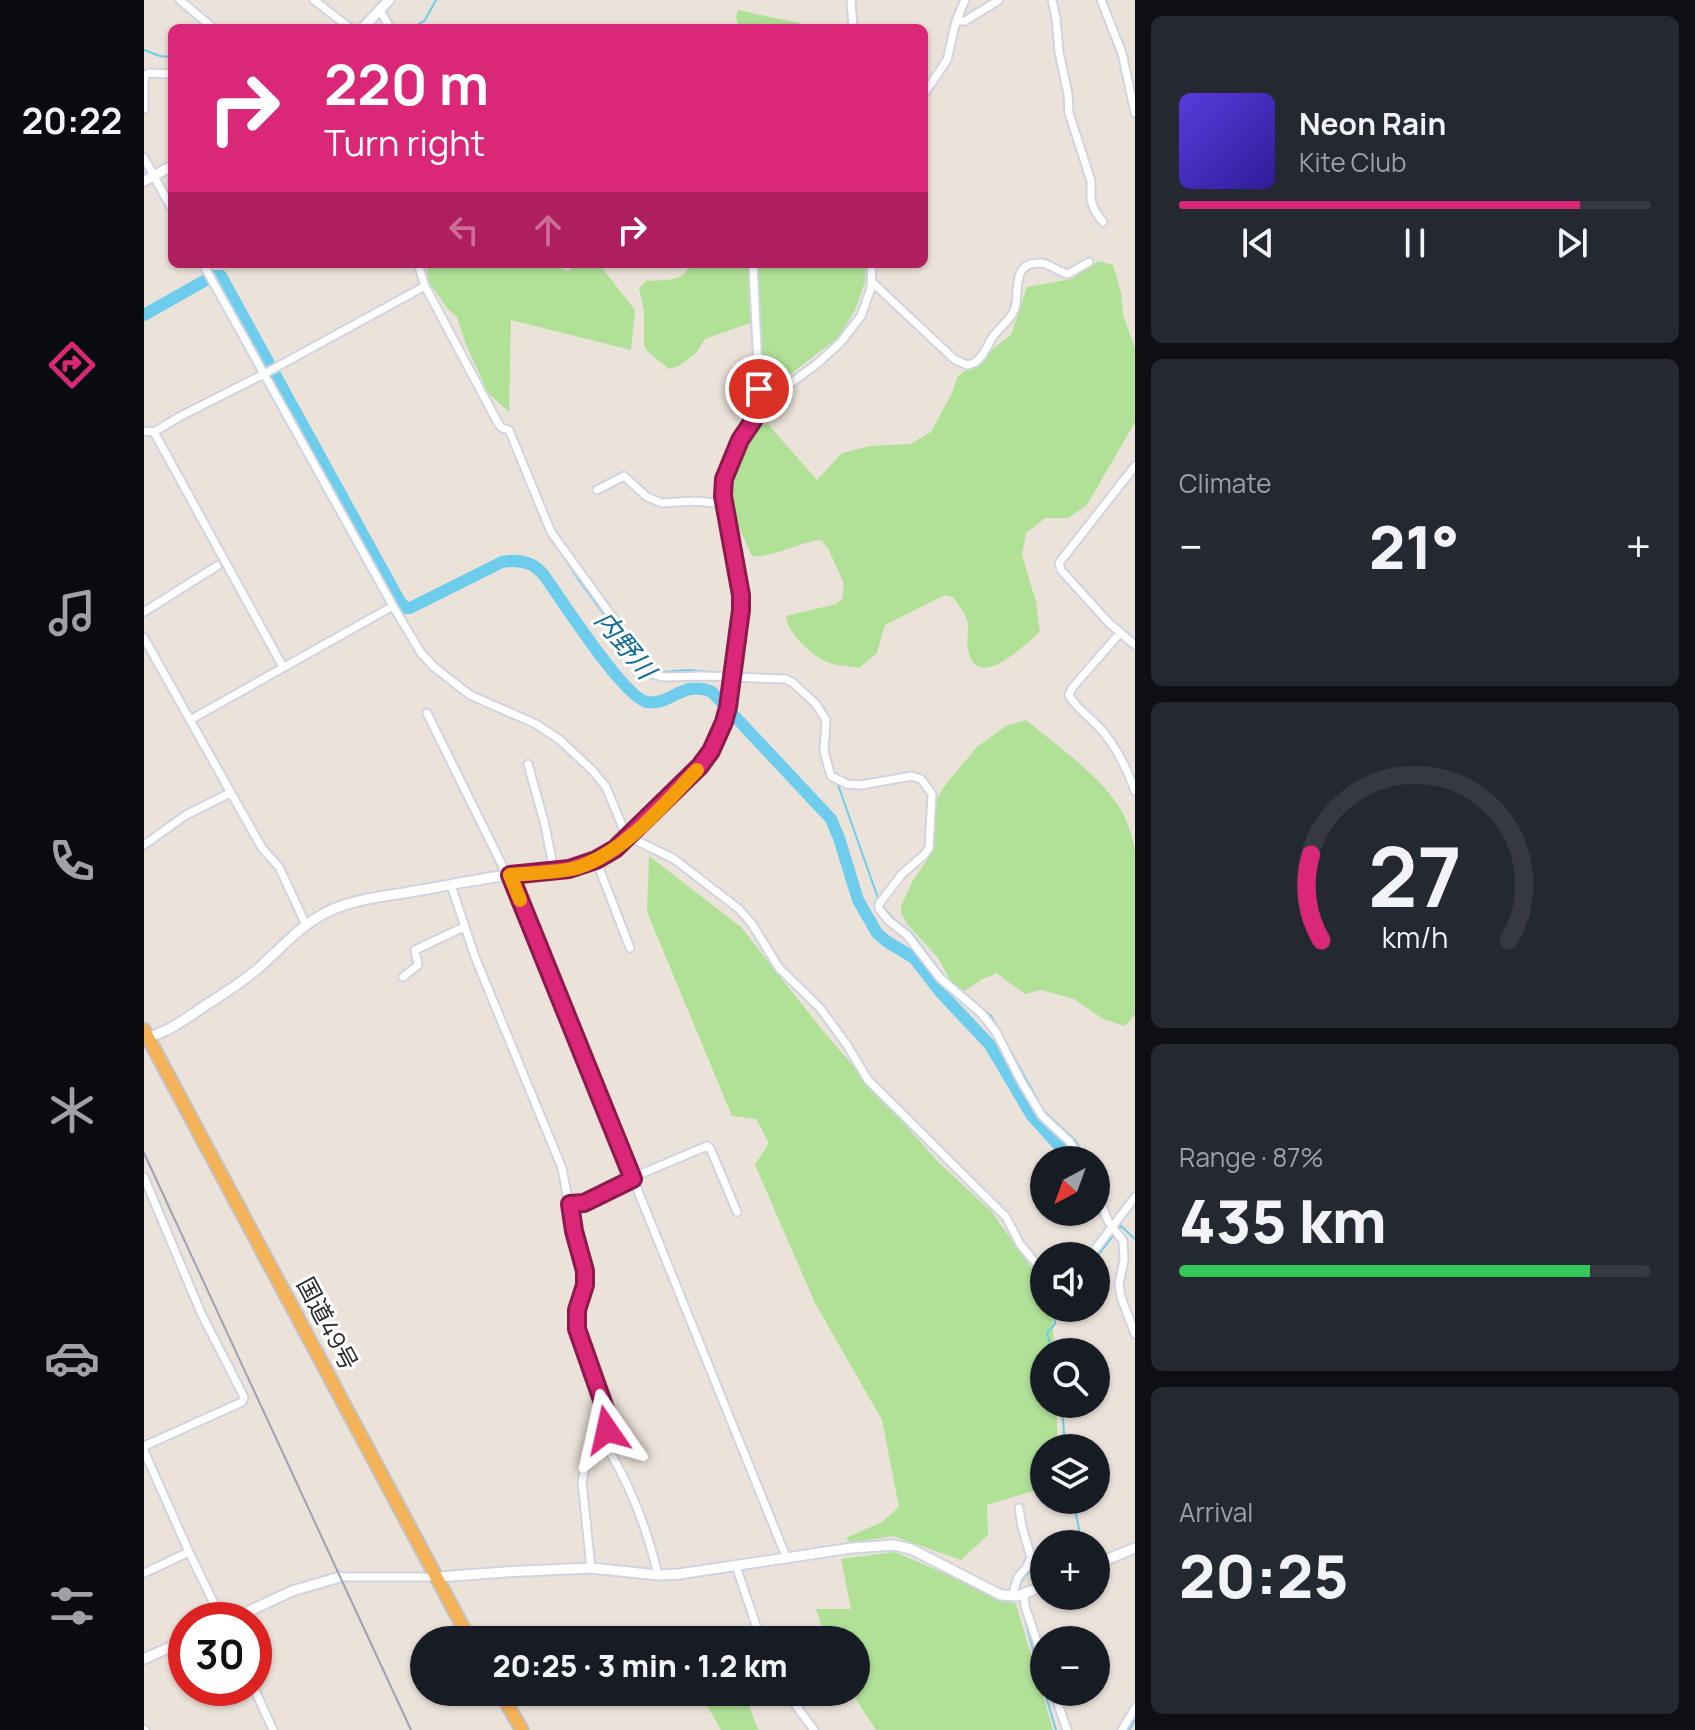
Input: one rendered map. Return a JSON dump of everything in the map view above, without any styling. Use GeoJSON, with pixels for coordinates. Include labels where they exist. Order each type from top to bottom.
{"type":"FeatureCollection","features":[{"type":"Feature","properties":{"kind":"highway","name":"国道49号"},"geometry":{"type":"LineString","coordinates":[[145,1035],[463,1626]]}},
{"type":"Feature","properties":{"kind":"highway"},"geometry":{"type":"LineString","coordinates":[[508,1706],[522,1730]]}},
{"type":"Feature","properties":{"kind":"street"},"geometry":{"type":"LineString","coordinates":[[180,0],[208,24]]}},
{"type":"Feature","properties":{"kind":"street"},"geometry":{"type":"LineString","coordinates":[[314,0],[345,24]]}},
{"type":"Feature","properties":{"kind":"street"},"geometry":{"type":"LineString","coordinates":[[367,24],[389,0]]}},
{"type":"Feature","properties":{"kind":"street"},"geometry":{"type":"LineString","coordinates":[[851,0],[853,24]]}},
{"type":"Feature","properties":{"kind":"street"},"geometry":{"type":"LineString","coordinates":[[928,88],[947,60],[956,21],[965,0]]}},
{"type":"Feature","properties":{"kind":"street"},"geometry":{"type":"LineString","coordinates":[[956,21],[965,21],[999,0]]}},
{"type":"Feature","properties":{"kind":"street"},"geometry":{"type":"LineString","coordinates":[[1052,0],[1069,113],[1091,181],[1091,200],[1103,222]]}},
{"type":"Feature","properties":{"kind":"street"},"geometry":{"type":"LineString","coordinates":[[1101,0],[1122,53],[1135,113]]}},
{"type":"Feature","properties":{"kind":"street"},"geometry":{"type":"LineString","coordinates":[[380,10],[388,24]]}},
{"type":"Feature","properties":{"kind":"street"},"geometry":{"type":"LineString","coordinates":[[144,109],[145,75],[168,74]]}},
{"type":"Feature","properties":{"kind":"street"},"geometry":{"type":"LineString","coordinates":[[144,158],[168,202]]}},
{"type":"Feature","properties":{"kind":"street"},"geometry":{"type":"LineString","coordinates":[[144,181],[168,168]]}},
{"type":"Feature","properties":{"kind":"street"},"geometry":{"type":"LineString","coordinates":[[872,282],[957,361],[967,365],[977,361],[1010,318],[1016,306],[1017,279],[1026,267],[1035,263],[1046,264],[1068,274],[1089,262]]}},
{"type":"Feature","properties":{"kind":"street"},"geometry":{"type":"LineString","coordinates":[[205,268],[421,653],[470,695],[546,729],[593,771],[606,787],[629,837],[674,859],[739,909],[784,974],[820,1008],[868,1080],[1006,1217],[1030,1256]]}},
{"type":"Feature","properties":{"kind":"street"},"geometry":{"type":"LineString","coordinates":[[419,268],[425,286],[499,426],[509,430],[551,532],[642,658],[640,666],[651,674],[664,677],[785,679],[816,704],[826,720],[824,752],[833,778],[847,784],[861,785],[912,776],[925,783],[932,794],[929,848],[902,874],[879,904],[879,909],[911,938],[940,978],[982,1014],[996,1032],[1042,1116],[1073,1146]]}},
{"type":"Feature","properties":{"kind":"street"},"geometry":{"type":"LineString","coordinates":[[753,268],[759,389],[765,403]]}},
{"type":"Feature","properties":{"kind":"street"},"geometry":{"type":"LineString","coordinates":[[145,1035],[160,1033],[229,991],[306,925],[340,907],[510,875],[569,869],[596,860],[629,837],[700,766],[711,751],[724,722],[741,610],[723,486],[726,471],[740,440],[765,403],[818,363],[840,343],[861,316],[872,282],[872,268]]}},
{"type":"Feature","properties":{"kind":"street"},"geometry":{"type":"LineString","coordinates":[[144,431],[154,432],[425,286]]}},
{"type":"Feature","properties":{"kind":"street"},"geometry":{"type":"LineString","coordinates":[[154,432],[283,667]]}},
{"type":"Feature","properties":{"kind":"street"},"geometry":{"type":"LineString","coordinates":[[1135,466],[1059,563],[1061,570],[1135,645]]}},
{"type":"Feature","properties":{"kind":"street"},"geometry":{"type":"LineString","coordinates":[[597,490],[624,476],[647,497],[662,503],[696,501],[725,504]]}},
{"type":"Feature","properties":{"kind":"street"},"geometry":{"type":"LineString","coordinates":[[144,612],[217,566]]}},
{"type":"Feature","properties":{"kind":"street"},"geometry":{"type":"LineString","coordinates":[[190,720],[393,606]]}},
{"type":"Feature","properties":{"kind":"street"},"geometry":{"type":"LineString","coordinates":[[1120,633],[1069,695],[1112,744],[1135,791]]}},
{"type":"Feature","properties":{"kind":"street"},"geometry":{"type":"LineString","coordinates":[[144,638],[262,848],[279,867],[306,925]]}},
{"type":"Feature","properties":{"kind":"street"},"geometry":{"type":"LineString","coordinates":[[427,713],[504,869],[510,875],[787,1559]]}},
{"type":"Feature","properties":{"kind":"street"},"geometry":{"type":"LineString","coordinates":[[528,764],[554,871]]}},
{"type":"Feature","properties":{"kind":"street"},"geometry":{"type":"LineString","coordinates":[[144,845],[186,815],[230,793]]}},
{"type":"Feature","properties":{"kind":"street"},"geometry":{"type":"LineString","coordinates":[[596,860],[630,948]]}},
{"type":"Feature","properties":{"kind":"street"},"geometry":{"type":"LineString","coordinates":[[451,885],[487,989],[559,1159],[585,1271],[585,1285],[577,1310],[577,1329],[608,1417],[607,1430],[586,1462],[582,1482],[591,1568]]}},
{"type":"Feature","properties":{"kind":"street"},"geometry":{"type":"LineString","coordinates":[[403,977],[418,965],[415,950],[464,927]]}},
{"type":"Feature","properties":{"kind":"street"},"geometry":{"type":"LineString","coordinates":[[570,1204],[584,1203],[707,1146],[737,1212]]}},
{"type":"Feature","properties":{"kind":"street"},"geometry":{"type":"LineString","coordinates":[[144,1177],[201,1313],[244,1397],[242,1402],[145,1448],[213,1602]]}},
{"type":"Feature","properties":{"kind":"street"},"geometry":{"type":"LineString","coordinates":[[1101,1242],[1135,1197]]}},
{"type":"Feature","properties":{"kind":"street"},"geometry":{"type":"LineString","coordinates":[[1110,1223],[1123,1241],[1124,1260],[1119,1284],[1135,1334]]}},
{"type":"Feature","properties":{"kind":"street"},"geometry":{"type":"LineString","coordinates":[[602,1440],[631,1492],[652,1546],[658,1575]]}},
{"type":"Feature","properties":{"kind":"street"},"geometry":{"type":"LineString","coordinates":[[1012,1596],[1016,1581],[1031,1557],[1019,1508]]}},
{"type":"Feature","properties":{"kind":"street"},"geometry":{"type":"LineString","coordinates":[[268,1602],[292,1591],[340,1577],[438,1577],[591,1568],[658,1575],[679,1574],[852,1548],[902,1546],[1001,1595],[1012,1596],[1030,1591]]}},
{"type":"Feature","properties":{"kind":"street"},"geometry":{"type":"LineString","coordinates":[[1110,1558],[1135,1548]]}},
{"type":"Feature","properties":{"kind":"street"},"geometry":{"type":"LineString","coordinates":[[144,1573],[189,1552]]}},
{"type":"Feature","properties":{"kind":"street"},"geometry":{"type":"LineString","coordinates":[[736,1566],[756,1626]]}},
{"type":"Feature","properties":{"kind":"street"},"geometry":{"type":"LineString","coordinates":[[1024,1593],[1032,1626]]}},
{"type":"Feature","properties":{"kind":"street"},"geometry":{"type":"LineString","coordinates":[[144,1659],[168,1648]]}},
{"type":"Feature","properties":{"kind":"street"},"geometry":{"type":"LineString","coordinates":[[262,1706],[273,1730]]}},
{"type":"Feature","properties":{"kind":"street"},"geometry":{"type":"LineString","coordinates":[[796,1706],[814,1730]]}},
{"type":"Feature","properties":{"kind":"street"},"geometry":{"type":"LineString","coordinates":[[1059,1706],[1067,1730]]}},
{"type":"Feature","properties":{"kind":"street"},"geometry":{"type":"LineString","coordinates":[[1122,1730],[1135,1708]]}},
{"type":"Feature","properties":{"kind":"green space"},"geometry":{"type":"Polygon","coordinates":[[[738,10],[803,24],[738,24],[738,10]]]}},
{"type":"Feature","properties":{"kind":"green space"},"geometry":{"type":"Polygon","coordinates":[[[1098,261],[1113,265],[1121,292],[1123,315],[1135,348],[1135,422],[1087,505],[1068,518],[1045,518],[1026,533],[1022,555],[1036,602],[1040,632],[1001,662],[980,667],[973,662],[968,649],[966,617],[953,597],[945,595],[885,625],[877,653],[859,668],[821,659],[795,636],[786,616],[836,604],[842,599],[844,584],[829,550],[821,540],[769,555],[752,556],[732,512],[735,475],[743,448],[753,431],[767,423],[817,480],[842,453],[870,446],[910,444],[931,432],[958,376],[1011,335],[1027,287],[1071,279],[1098,261]]]}},
{"type":"Feature","properties":{"kind":"green space"},"geometry":{"type":"Polygon","coordinates":[[[427,268],[559,268],[568,271],[573,268],[602,268],[635,310],[631,350],[511,320],[509,412],[488,393],[457,317],[428,280],[427,268]]]}},
{"type":"Feature","properties":{"kind":"green space"},"geometry":{"type":"Polygon","coordinates":[[[866,268],[865,282],[855,310],[839,337],[767,392],[754,327],[750,323],[705,339],[696,353],[679,366],[669,369],[648,352],[644,345],[644,310],[639,288],[646,281],[677,278],[687,270],[866,268]]]}},
{"type":"Feature","properties":{"kind":"green space"},"geometry":{"type":"Polygon","coordinates":[[[1026,720],[1102,785],[1121,810],[1130,829],[1135,850],[1135,1014],[1124,1026],[1103,1019],[1074,999],[1041,990],[1025,994],[996,973],[963,992],[953,985],[938,958],[907,924],[901,912],[912,882],[930,855],[934,842],[935,802],[946,784],[977,747],[1006,726],[1026,720]]]}},
{"type":"Feature","properties":{"kind":"green space"},"geometry":{"type":"Polygon","coordinates":[[[649,856],[741,927],[823,1031],[938,1162],[991,1211],[1030,1265],[1030,1322],[1053,1322],[1053,1338],[1030,1338],[1030,1418],[1057,1418],[1057,1434],[1030,1434],[1030,1492],[987,1505],[988,1535],[961,1560],[893,1536],[851,1543],[846,1538],[882,1522],[899,1507],[882,1420],[815,1303],[755,1165],[769,1143],[756,1119],[732,1116],[647,912],[649,856]]]}},
{"type":"Feature","properties":{"kind":"green space"},"geometry":{"type":"Polygon","coordinates":[[[895,1552],[1016,1604],[1030,1652],[1030,1706],[1046,1706],[1053,1730],[876,1730],[860,1706],[870,1706],[870,1626],[821,1626],[816,1609],[851,1609],[841,1559],[895,1552]]]}},
{"type":"Feature","properties":{"kind":"green space"},"geometry":{"type":"Polygon","coordinates":[[[707,1706],[749,1706],[758,1730],[721,1730],[707,1706]]]}},
{"type":"Feature","properties":{"kind":"waterway"},"geometry":{"type":"LineString","coordinates":[[419,24],[425,20],[436,0]]}},
{"type":"Feature","properties":{"kind":"waterway"},"geometry":{"type":"LineString","coordinates":[[144,50],[168,57]]}},
{"type":"Feature","properties":{"kind":"waterway"},"geometry":{"type":"LineString","coordinates":[[424,272],[502,423]]}},
{"type":"Feature","properties":{"kind":"waterway","name":"内野川"},"geometry":{"type":"LineString","coordinates":[[144,315],[213,276],[221,276],[406,608],[502,562],[524,562],[543,574],[608,666],[637,696],[647,702],[655,702],[693,689],[712,692],[831,819],[858,900],[877,933],[914,958],[942,994],[990,1045],[1032,1116],[1059,1146]]}},
{"type":"Feature","properties":{"kind":"waterway"},"geometry":{"type":"LineString","coordinates":[[506,433],[516,456]]}},
{"type":"Feature","properties":{"kind":"waterway"},"geometry":{"type":"LineString","coordinates":[[550,536],[638,661]]}},
{"type":"Feature","properties":{"kind":"waterway"},"geometry":{"type":"LineString","coordinates":[[647,667],[663,672],[689,670],[731,674]]}},
{"type":"Feature","properties":{"kind":"waterway"},"geometry":{"type":"LineString","coordinates":[[761,675],[787,676]]}},
{"type":"Feature","properties":{"kind":"waterway"},"geometry":{"type":"LineString","coordinates":[[799,684],[812,696]]}},
{"type":"Feature","properties":{"kind":"waterway"},"geometry":{"type":"LineString","coordinates":[[819,703],[828,718]]}},
{"type":"Feature","properties":{"kind":"waterway"},"geometry":{"type":"LineString","coordinates":[[837,782],[879,901]]}},
{"type":"Feature","properties":{"kind":"waterway"},"geometry":{"type":"LineString","coordinates":[[882,906],[911,932],[944,976],[991,1016],[1044,1111],[1079,1146]]}},
{"type":"Feature","properties":{"kind":"waterway"},"geometry":{"type":"LineString","coordinates":[[1119,1224],[1135,1239]]}},
{"type":"Feature","properties":{"kind":"waterway"},"geometry":{"type":"LineString","coordinates":[[1108,1242],[1120,1227]]}},
{"type":"Feature","properties":{"kind":"waterway"},"geometry":{"type":"LineString","coordinates":[[1048,1338],[1047,1333],[1055,1322]]}},
{"type":"Feature","properties":{"kind":"waterway"},"geometry":{"type":"LineString","coordinates":[[1063,1418],[1064,1434]]}},
{"type":"Feature","properties":{"kind":"waterway"},"geometry":{"type":"LineString","coordinates":[[1076,1514],[1079,1530]]}},
{"type":"Feature","properties":{"kind":"waterway"},"geometry":{"type":"LineString","coordinates":[[1019,1590],[1030,1572]]}},
{"type":"Feature","properties":{"kind":"waterway"},"geometry":{"type":"LineString","coordinates":[[1022,1608],[1030,1638]]}},
{"type":"Feature","properties":{"kind":"waterway"},"geometry":{"type":"LineString","coordinates":[[1049,1706],[1056,1730]]}},
{"type":"Feature","properties":{"kind":"waterway"},"geometry":{"type":"LineString","coordinates":[[1129,1730],[1135,1720]]}},
{"type":"Feature","properties":{"kind":"railway"},"geometry":{"type":"LineString","coordinates":[[144,1153],[411,1730]]}},
{"type":"Feature","properties":{"kind":"slow traffic"},"geometry":{"type":"LineString","coordinates":[[520,900],[510,875],[569,869],[585,865],[615,849],[697,770]]}},
{"type":"Feature","properties":{"kind":"route"},"geometry":{"type":"LineString","coordinates":[[607,1430],[608,1417],[577,1329],[577,1310],[585,1285],[585,1271],[570,1204],[584,1203],[633,1179],[510,875],[569,869],[585,865],[615,849],[687,780],[711,751],[728,707],[741,610],[723,496],[724,479],[740,440],[765,403],[759,389]]}}]}
